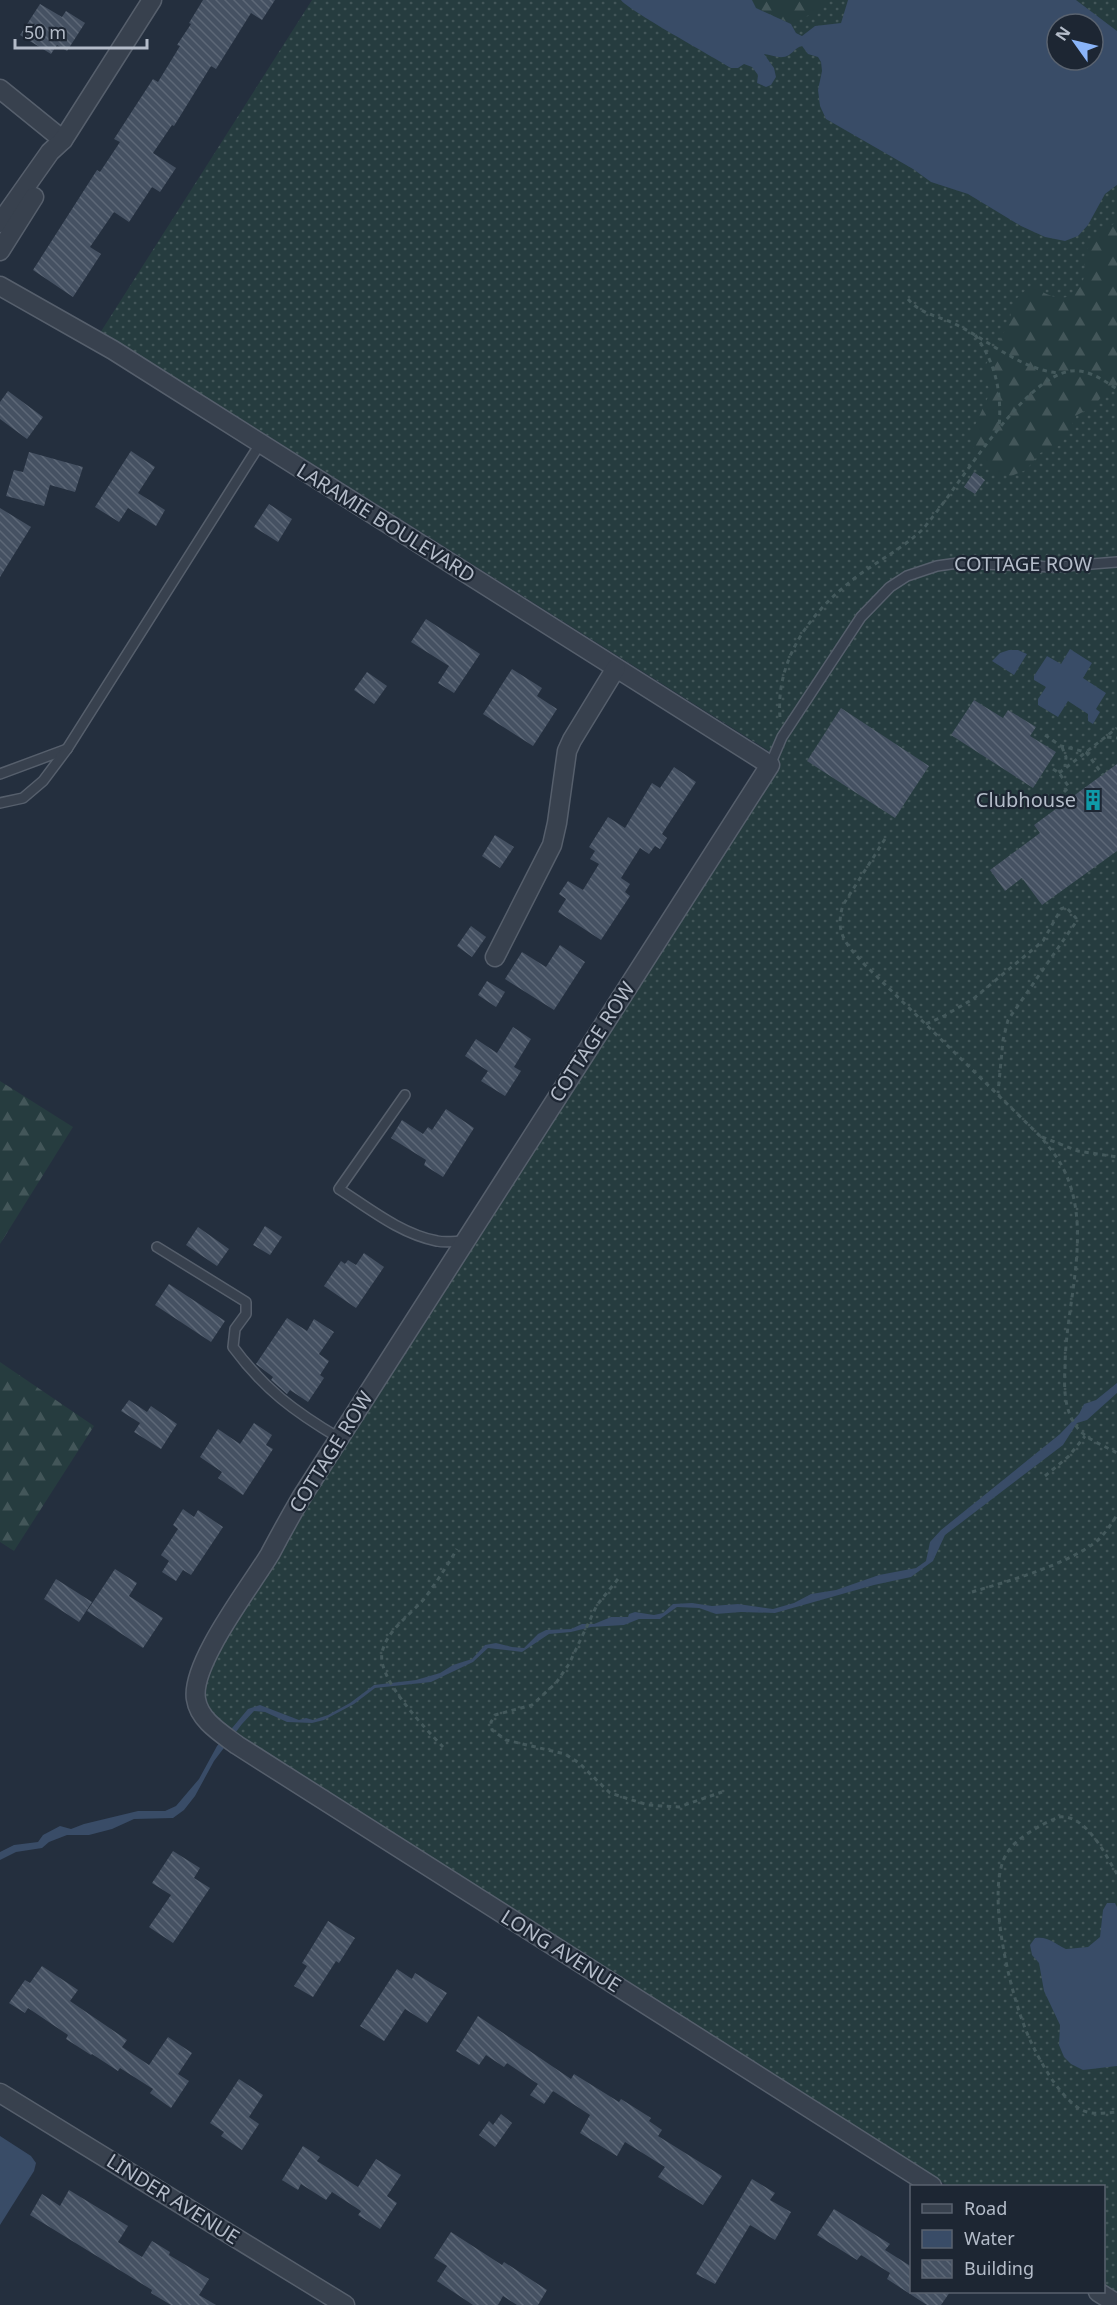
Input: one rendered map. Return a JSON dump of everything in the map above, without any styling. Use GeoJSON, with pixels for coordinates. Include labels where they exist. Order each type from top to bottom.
{"type":"FeatureCollection","features":[{"type":"Feature","properties":{"kind":"street"},"geometry":{"type":"LineString","coordinates":[[0,224],[50,152],[63,140],[152,0]]}},
{"type":"Feature","properties":{"kind":"street"},"geometry":{"type":"LineString","coordinates":[[0,89],[63,140]]}},
{"type":"Feature","properties":{"kind":"street"},"geometry":{"type":"LineString","coordinates":[[0,251],[58,159],[63,140]]}},
{"type":"Feature","properties":{"kind":"street","name":"LARAMIE BOULEVARD"},"geometry":{"type":"LineString","coordinates":[[0,286],[112,350],[770,765]]}},
{"type":"Feature","properties":{"kind":"street"},"geometry":{"type":"LineString","coordinates":[[495,957],[552,845],[558,823],[567,751],[616,668]]}},
{"type":"Feature","properties":{"kind":"street","name":"COTTAGE ROW"},"geometry":{"type":"LineString","coordinates":[[198,1707],[195,1694],[197,1679],[212,1646],[339,1438],[770,765]]}},
{"type":"Feature","properties":{"kind":"street","name":"LONG AVENUE"},"geometry":{"type":"LineString","coordinates":[[198,1707],[214,1728],[237,1745],[929,2185]]}},
{"type":"Feature","properties":{"kind":"street","name":"LINDER AVENUE"},"geometry":{"type":"LineString","coordinates":[[0,2093],[345,2305]]}},
{"type":"Feature","properties":{"kind":"street"},"geometry":{"type":"LineString","coordinates":[[1100,2293],[1117,2304]]}},
{"type":"Feature","properties":{"kind":"lane"},"geometry":{"type":"LineString","coordinates":[[0,803],[23,798],[43,781],[67,749],[260,444]]}},
{"type":"Feature","properties":{"kind":"lane","name":"COTTAGE ROW"},"geometry":{"type":"LineString","coordinates":[[770,765],[782,737],[861,617],[890,586],[907,576],[938,566],[958,563],[1054,567],[1117,562]]}},
{"type":"Feature","properties":{"kind":"lane"},"geometry":{"type":"LineString","coordinates":[[0,774],[67,749]]}},
{"type":"Feature","properties":{"kind":"lane"},"geometry":{"type":"LineString","coordinates":[[405,1095],[339,1189],[394,1225],[420,1236],[440,1242],[465,1241]]}},
{"type":"Feature","properties":{"kind":"lane"},"geometry":{"type":"LineString","coordinates":[[157,1247],[246,1302],[246,1314],[235,1329],[233,1347],[253,1373],[278,1397],[339,1438]]}},
{"type":"Feature","properties":{"kind":"path"},"geometry":{"type":"LineString","coordinates":[[908,299],[919,310],[954,323],[1039,369],[1060,373],[1085,372],[1117,388]]}},
{"type":"Feature","properties":{"kind":"path"},"geometry":{"type":"LineString","coordinates":[[974,334],[986,349],[997,382],[1000,399],[999,430]]}},
{"type":"Feature","properties":{"kind":"path"},"geometry":{"type":"LineString","coordinates":[[782,737],[779,710],[783,676],[796,642],[808,624],[828,600],[840,590],[909,542],[922,530],[999,430],[1035,389],[1060,373]]}},
{"type":"Feature","properties":{"kind":"path"},"geometry":{"type":"LineString","coordinates":[[1059,772],[1117,728]]}},
{"type":"Feature","properties":{"kind":"path"},"geometry":{"type":"LineString","coordinates":[[1045,735],[1061,746],[1086,752],[1103,775]]}},
{"type":"Feature","properties":{"kind":"path"},"geometry":{"type":"LineString","coordinates":[[1105,737],[1117,738]]}},
{"type":"Feature","properties":{"kind":"path"},"geometry":{"type":"LineString","coordinates":[[1061,746],[1066,757],[1065,768]]}},
{"type":"Feature","properties":{"kind":"path"},"geometry":{"type":"LineString","coordinates":[[1053,769],[1059,772],[1069,787],[1063,793]]}},
{"type":"Feature","properties":{"kind":"path"},"geometry":{"type":"LineString","coordinates":[[885,839],[843,905],[840,932],[845,942],[865,965],[1041,1137],[1063,1168],[1076,1210],[1075,1265],[1065,1365],[1065,1395],[1069,1413],[1075,1425],[1085,1436],[1117,1453]]}},
{"type":"Feature","properties":{"kind":"path"},"geometry":{"type":"LineString","coordinates":[[926,1024],[944,1016],[981,992],[1043,941],[1061,909],[1066,907],[1070,909],[1076,922],[1008,1020],[1003,1040],[998,1095]]}},
{"type":"Feature","properties":{"kind":"path"},"geometry":{"type":"LineString","coordinates":[[1041,1137],[1078,1151],[1117,1157]]}},
{"type":"Feature","properties":{"kind":"path"},"geometry":{"type":"LineString","coordinates":[[1045,1476],[1069,1456],[1085,1436]]}},
{"type":"Feature","properties":{"kind":"path"},"geometry":{"type":"LineString","coordinates":[[972,1592],[1012,1580],[1083,1550],[1102,1536],[1117,1515]]}},
{"type":"Feature","properties":{"kind":"path"},"geometry":{"type":"LineString","coordinates":[[443,1747],[417,1720],[399,1695],[383,1666],[381,1654],[388,1638],[426,1597],[457,1549]]}},
{"type":"Feature","properties":{"kind":"path"},"geometry":{"type":"LineString","coordinates":[[618,1579],[589,1619],[564,1674],[540,1699],[524,1709],[501,1713],[493,1718],[491,1726],[495,1734],[506,1740],[565,1754],[579,1763],[610,1793],[648,1805],[679,1807],[722,1792]]}},
{"type":"Feature","properties":{"kind":"path"},"geometry":{"type":"LineString","coordinates":[[1117,1874],[1079,1821],[1066,1816],[1059,1817],[1018,1841],[1007,1852],[1000,1872],[998,1912],[1002,1943],[1023,2022],[1040,2059],[1052,2079],[1077,2108],[1096,2113],[1117,2112]]}},
{"type":"Feature","properties":{"kind":"green space"},"geometry":{"type":"Polygon","coordinates":[[[312,0],[1117,0],[1117,2294],[1105,2286],[1105,2185],[946,2185],[238,1737],[214,1716],[206,1703],[207,1672],[312,1491],[780,758],[251,425],[100,333],[312,0]]]}},
{"type":"Feature","properties":{"kind":"green space"},"geometry":{"type":"Polygon","coordinates":[[[752,0],[829,0],[817,11],[791,24],[756,8],[752,0]]]}},
{"type":"Feature","properties":{"kind":"green space"},"geometry":{"type":"Polygon","coordinates":[[[1117,222],[1117,389],[1107,390],[1094,406],[1077,415],[1061,445],[1040,453],[1026,470],[1011,476],[997,474],[986,467],[973,447],[972,432],[988,397],[989,388],[985,379],[985,366],[1010,321],[1011,310],[1016,299],[1026,290],[1036,288],[1052,296],[1066,297],[1073,294],[1082,283],[1085,273],[1084,256],[1090,244],[1098,235],[1117,222]]]}},
{"type":"Feature","properties":{"kind":"green space"},"geometry":{"type":"Polygon","coordinates":[[[0,1081],[73,1127],[0,1244],[0,1081]]]}},
{"type":"Feature","properties":{"kind":"green space"},"geometry":{"type":"Polygon","coordinates":[[[0,1362],[94,1426],[14,1551],[0,1542],[0,1362]]]}},
{"type":"Feature","properties":{"kind":"water"},"geometry":{"type":"Polygon","coordinates":[[[621,0],[752,0],[756,8],[791,24],[796,33],[802,36],[815,26],[841,23],[848,0],[1076,0],[1092,12],[1045,12],[1045,72],[1105,72],[1105,22],[1117,31],[1117,185],[1105,194],[1088,225],[1078,236],[1065,241],[1045,237],[1021,226],[968,194],[931,182],[913,169],[826,119],[820,106],[818,90],[822,71],[821,62],[818,57],[808,54],[802,46],[783,57],[764,54],[774,68],[776,77],[771,85],[766,87],[757,83],[758,75],[752,67],[744,64],[738,68],[731,68],[654,23],[621,0]]]}},
{"type":"Feature","properties":{"kind":"water"},"geometry":{"type":"Polygon","coordinates":[[[1070,649],[1092,663],[1083,678],[1106,693],[1096,709],[1100,712],[1093,724],[1088,721],[1088,714],[1068,701],[1058,717],[1038,705],[1038,699],[1046,687],[1034,680],[1034,676],[1047,656],[1061,664],[1070,649]]]}},
{"type":"Feature","properties":{"kind":"water"},"geometry":{"type":"Polygon","coordinates":[[[1018,650],[1027,654],[1014,675],[992,661],[1000,653],[1018,650]]]}},
{"type":"Feature","properties":{"kind":"water"},"geometry":{"type":"Polygon","coordinates":[[[1117,1383],[1117,1393],[1087,1420],[1077,1423],[1063,1445],[945,1535],[933,1561],[911,1577],[775,1613],[716,1614],[699,1608],[677,1607],[660,1619],[639,1619],[624,1625],[591,1627],[549,1634],[522,1652],[488,1648],[473,1662],[431,1682],[375,1688],[354,1704],[324,1720],[312,1723],[287,1722],[265,1712],[254,1711],[214,1761],[195,1796],[184,1810],[173,1818],[134,1819],[112,1829],[89,1835],[67,1835],[49,1842],[42,1848],[16,1852],[0,1860],[0,1852],[14,1845],[38,1842],[43,1835],[60,1826],[71,1829],[138,1811],[165,1811],[176,1806],[199,1779],[217,1746],[248,1709],[260,1705],[299,1720],[306,1718],[313,1720],[350,1703],[374,1685],[416,1680],[440,1673],[453,1665],[472,1659],[485,1645],[496,1643],[524,1648],[538,1634],[546,1630],[571,1629],[582,1624],[594,1624],[611,1617],[628,1617],[629,1614],[635,1612],[654,1615],[663,1613],[673,1604],[692,1603],[712,1606],[738,1604],[773,1609],[794,1603],[811,1594],[836,1590],[879,1575],[916,1568],[926,1561],[930,1542],[941,1530],[1060,1434],[1079,1414],[1084,1404],[1096,1400],[1117,1383]]]}},
{"type":"Feature","properties":{"kind":"water"},"geometry":{"type":"Polygon","coordinates":[[[1107,1903],[1115,1903],[1117,1907],[1117,2066],[1083,2070],[1071,2064],[1064,2057],[1059,2045],[1060,2025],[1044,1991],[1039,1963],[1032,1955],[1030,1945],[1035,1938],[1040,1938],[1048,1939],[1066,1949],[1088,1947],[1100,1937],[1103,1910],[1107,1903]]]}},
{"type":"Feature","properties":{"kind":"water"},"geometry":{"type":"Polygon","coordinates":[[[0,2136],[31,2156],[36,2163],[34,2171],[0,2225],[0,2136]]]}},
{"type":"Feature","properties":{"kind":"building"},"geometry":{"type":"Polygon","coordinates":[[[203,0],[275,0],[262,20],[251,13],[216,69],[211,66],[174,126],[172,125],[153,153],[176,168],[160,192],[152,187],[129,222],[114,212],[90,247],[101,254],[73,297],[33,270],[97,170],[100,172],[120,142],[114,139],[153,79],[158,82],[180,46],[177,45],[203,0]]]}},
{"type":"Feature","properties":{"kind":"building"},"geometry":{"type":"Polygon","coordinates":[[[40,4],[62,17],[66,11],[85,23],[67,51],[57,45],[51,54],[20,35],[40,4]]]}},
{"type":"Feature","properties":{"kind":"building"},"geometry":{"type":"Polygon","coordinates":[[[8,391],[43,417],[27,439],[0,419],[0,402],[8,391]]]}},
{"type":"Feature","properties":{"kind":"building"},"geometry":{"type":"Polygon","coordinates":[[[131,451],[155,467],[138,493],[165,510],[156,526],[128,508],[119,522],[95,507],[131,451]]]}},
{"type":"Feature","properties":{"kind":"building"},"geometry":{"type":"Polygon","coordinates":[[[29,452],[83,467],[75,492],[50,485],[44,506],[6,496],[14,470],[23,472],[29,452]]]}},
{"type":"Feature","properties":{"kind":"building"},"geometry":{"type":"Polygon","coordinates":[[[974,472],[985,480],[975,494],[964,487],[974,472]]]}},
{"type":"Feature","properties":{"kind":"building"},"geometry":{"type":"Polygon","coordinates":[[[269,504],[292,519],[278,542],[254,527],[269,504]]]}},
{"type":"Feature","properties":{"kind":"building"},"geometry":{"type":"Polygon","coordinates":[[[0,508],[31,527],[0,577],[0,508]]]}},
{"type":"Feature","properties":{"kind":"building"},"geometry":{"type":"Polygon","coordinates":[[[426,619],[480,654],[454,693],[438,683],[449,666],[411,642],[426,619]]]}},
{"type":"Feature","properties":{"kind":"building"},"geometry":{"type":"Polygon","coordinates":[[[512,669],[542,688],[537,696],[557,709],[533,746],[483,714],[512,669]]]}},
{"type":"Feature","properties":{"kind":"building"},"geometry":{"type":"Polygon","coordinates":[[[367,672],[387,686],[374,704],[354,690],[367,672]]]}},
{"type":"Feature","properties":{"kind":"building"},"geometry":{"type":"Polygon","coordinates":[[[974,700],[1003,718],[1008,710],[1036,727],[1030,736],[1056,752],[1033,788],[951,735],[974,700]]]}},
{"type":"Feature","properties":{"kind":"building"},"geometry":{"type":"Polygon","coordinates":[[[841,708],[929,766],[895,818],[807,761],[841,708]]]}},
{"type":"Feature","properties":{"kind":"building","name":"Clubhouse"},"geometry":{"type":"Polygon","coordinates":[[[1117,764],[1117,851],[1042,905],[1022,878],[1005,891],[990,870],[1040,833],[1034,825],[1117,764]]]}},
{"type":"Feature","properties":{"kind":"building"},"geometry":{"type":"Polygon","coordinates":[[[674,767],[696,782],[662,834],[667,838],[660,849],[655,846],[649,854],[640,848],[621,878],[630,884],[625,892],[630,896],[601,940],[558,912],[566,899],[559,894],[568,881],[583,890],[599,864],[590,859],[595,851],[589,847],[608,817],[625,828],[652,783],[660,788],[674,767]]]}},
{"type":"Feature","properties":{"kind":"building"},"geometry":{"type":"Polygon","coordinates":[[[495,835],[514,847],[500,868],[482,856],[495,835]]]}},
{"type":"Feature","properties":{"kind":"building"},"geometry":{"type":"Polygon","coordinates":[[[471,926],[486,937],[472,957],[457,946],[471,926]]]}},
{"type":"Feature","properties":{"kind":"building"},"geometry":{"type":"Polygon","coordinates":[[[560,945],[585,962],[554,1010],[505,979],[522,952],[546,967],[560,945]]]}},
{"type":"Feature","properties":{"kind":"building"},"geometry":{"type":"Polygon","coordinates":[[[487,981],[505,992],[496,1007],[478,995],[487,981]]]}},
{"type":"Feature","properties":{"kind":"building"},"geometry":{"type":"Polygon","coordinates":[[[513,1027],[531,1039],[514,1067],[521,1071],[505,1096],[481,1081],[488,1071],[465,1056],[476,1039],[497,1053],[513,1027]]]}},
{"type":"Feature","properties":{"kind":"building"},"geometry":{"type":"Polygon","coordinates":[[[446,1109],[474,1128],[443,1177],[424,1165],[426,1160],[391,1138],[402,1120],[423,1134],[428,1127],[432,1130],[446,1109]]]}},
{"type":"Feature","properties":{"kind":"building"},"geometry":{"type":"Polygon","coordinates":[[[265,1226],[282,1237],[270,1255],[253,1245],[265,1226]]]}},
{"type":"Feature","properties":{"kind":"building"},"geometry":{"type":"Polygon","coordinates":[[[198,1227],[229,1249],[217,1266],[186,1245],[198,1227]]]}},
{"type":"Feature","properties":{"kind":"building"},"geometry":{"type":"Polygon","coordinates":[[[364,1253],[384,1267],[356,1308],[324,1286],[341,1261],[345,1264],[348,1260],[356,1265],[364,1253]]]}},
{"type":"Feature","properties":{"kind":"building"},"geometry":{"type":"Polygon","coordinates":[[[169,1284],[225,1321],[211,1342],[155,1305],[169,1284]]]}},
{"type":"Feature","properties":{"kind":"building"},"geometry":{"type":"Polygon","coordinates":[[[287,1318],[307,1331],[314,1319],[334,1332],[319,1354],[329,1361],[320,1375],[324,1378],[308,1402],[290,1390],[287,1394],[271,1380],[273,1377],[256,1364],[287,1318]]]}},
{"type":"Feature","properties":{"kind":"building"},"geometry":{"type":"Polygon","coordinates":[[[129,1400],[147,1412],[151,1406],[177,1424],[161,1449],[134,1432],[140,1423],[121,1411],[129,1400]]]}},
{"type":"Feature","properties":{"kind":"building"},"geometry":{"type":"Polygon","coordinates":[[[254,1423],[272,1435],[266,1445],[273,1449],[243,1495],[218,1478],[222,1472],[200,1457],[218,1429],[240,1444],[254,1423]]]}},
{"type":"Feature","properties":{"kind":"building"},"geometry":{"type":"Polygon","coordinates":[[[183,1509],[194,1517],[198,1510],[223,1527],[191,1575],[183,1570],[176,1581],[162,1572],[169,1561],[161,1555],[178,1529],[173,1525],[183,1509]]]}},
{"type":"Feature","properties":{"kind":"building"},"geometry":{"type":"Polygon","coordinates":[[[115,1569],[137,1583],[129,1596],[163,1618],[143,1648],[87,1611],[115,1569]]]}},
{"type":"Feature","properties":{"kind":"building"},"geometry":{"type":"Polygon","coordinates":[[[56,1579],[92,1602],[79,1622],[44,1599],[56,1579]]]}},
{"type":"Feature","properties":{"kind":"building"},"geometry":{"type":"Polygon","coordinates":[[[173,1851],[200,1868],[194,1878],[210,1888],[173,1943],[149,1927],[171,1895],[152,1883],[173,1851]]]}},
{"type":"Feature","properties":{"kind":"building"},"geometry":{"type":"Polygon","coordinates":[[[328,1921],[355,1938],[339,1963],[336,1961],[313,1997],[294,1986],[307,1966],[302,1963],[328,1921]]]}},
{"type":"Feature","properties":{"kind":"building"},"geometry":{"type":"Polygon","coordinates":[[[42,1966],[78,1990],[70,2001],[127,2040],[122,2047],[149,2065],[168,2037],[192,2053],[178,2074],[189,2081],[171,2108],[150,2093],[153,2089],[120,2068],[118,2071],[66,2039],[68,2035],[28,2008],[25,2013],[9,2003],[25,1980],[30,1983],[42,1966]]]}},
{"type":"Feature","properties":{"kind":"building"},"geometry":{"type":"Polygon","coordinates":[[[397,1969],[412,1979],[415,1973],[447,1993],[427,2023],[405,2009],[384,2041],[360,2026],[397,1969]]]}},
{"type":"Feature","properties":{"kind":"building"},"geometry":{"type":"Polygon","coordinates":[[[478,2016],[571,2079],[574,2074],[619,2102],[621,2099],[651,2118],[649,2121],[662,2130],[658,2136],[722,2176],[703,2205],[658,2177],[665,2167],[625,2142],[617,2156],[580,2133],[590,2115],[553,2091],[544,2104],[530,2095],[538,2084],[507,2063],[504,2067],[486,2055],[479,2065],[456,2051],[478,2016]]]}},
{"type":"Feature","properties":{"kind":"building"},"geometry":{"type":"Polygon","coordinates":[[[239,2079],[263,2095],[249,2117],[259,2124],[242,2150],[221,2136],[224,2132],[210,2123],[239,2079]]]}},
{"type":"Feature","properties":{"kind":"building"},"geometry":{"type":"Polygon","coordinates":[[[501,2114],[512,2123],[495,2147],[479,2135],[489,2121],[493,2125],[501,2114]]]}},
{"type":"Feature","properties":{"kind":"building"},"geometry":{"type":"Polygon","coordinates":[[[303,2146],[320,2157],[317,2161],[358,2187],[376,2159],[401,2175],[387,2196],[397,2203],[380,2229],[358,2215],[361,2211],[332,2192],[326,2200],[301,2184],[298,2190],[282,2180],[303,2146]]]}},
{"type":"Feature","properties":{"kind":"building"},"geometry":{"type":"Polygon","coordinates":[[[752,2179],[775,2193],[770,2200],[791,2212],[775,2240],[750,2225],[715,2284],[696,2274],[752,2179]]]}},
{"type":"Feature","properties":{"kind":"building"},"geometry":{"type":"Polygon","coordinates":[[[69,2190],[128,2226],[118,2242],[142,2257],[152,2241],[170,2252],[169,2255],[209,2279],[199,2295],[216,2305],[171,2305],[151,2293],[152,2290],[30,2215],[42,2194],[60,2206],[69,2190]]]}},
{"type":"Feature","properties":{"kind":"building"},"geometry":{"type":"Polygon","coordinates":[[[834,2209],[890,2244],[885,2250],[910,2266],[910,2293],[949,2293],[941,2305],[927,2305],[887,2279],[890,2273],[861,2255],[857,2260],[817,2235],[834,2209]]]}},
{"type":"Feature","properties":{"kind":"building"},"geometry":{"type":"Polygon","coordinates":[[[451,2232],[502,2265],[504,2262],[547,2290],[538,2305],[517,2305],[503,2296],[498,2305],[473,2305],[437,2281],[447,2266],[434,2258],[451,2232]]]}},
{"type":"Feature","properties":{"kind":"place","name":"Clubhouse"},"geometry":{"type":"Point","coordinates":[1093,800]}}]}
